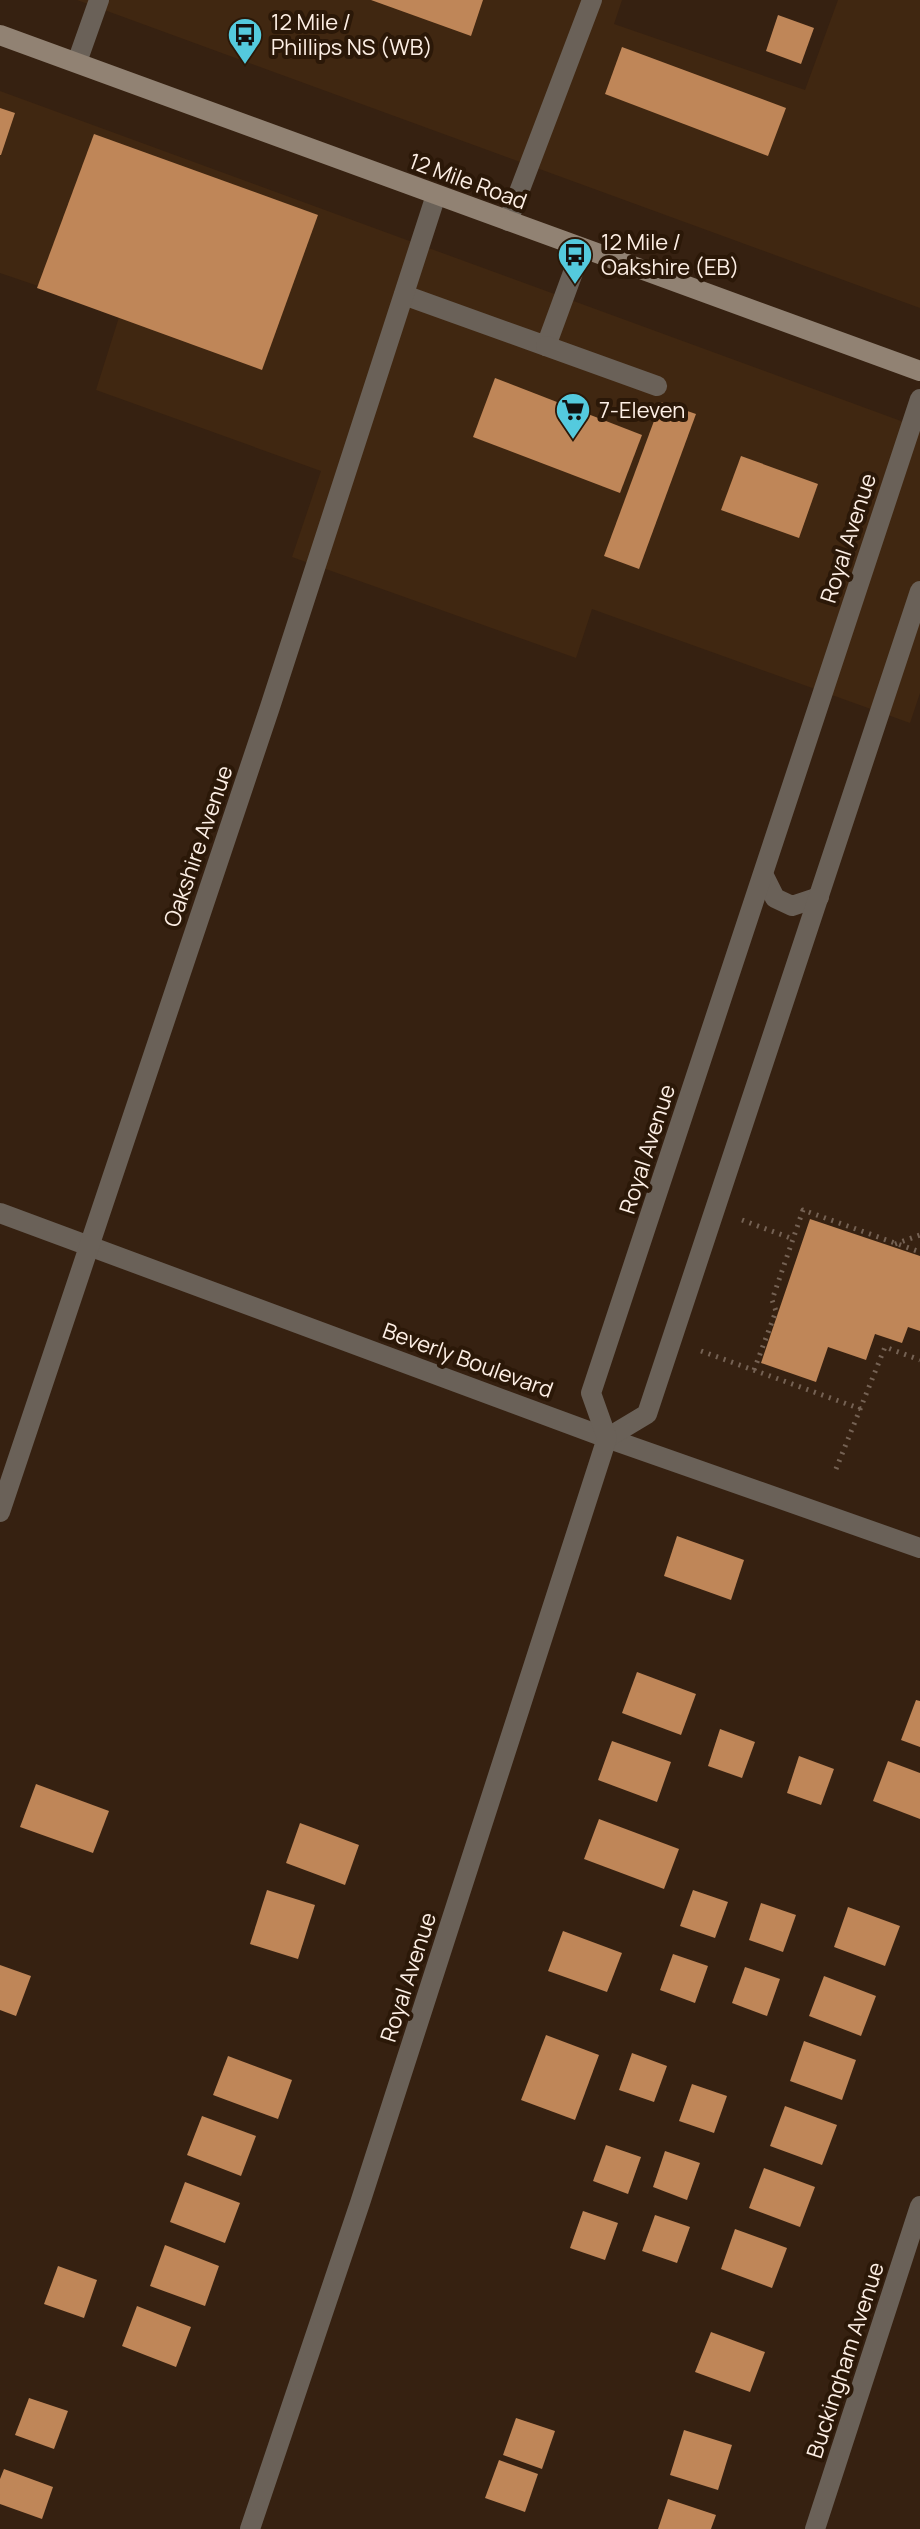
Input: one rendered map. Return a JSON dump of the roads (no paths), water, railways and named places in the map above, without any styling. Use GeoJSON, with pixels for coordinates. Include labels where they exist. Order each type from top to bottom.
{"type":"FeatureCollection","features":[{"type":"Feature","properties":{"kind":"main road","name":"12 Mile Road"},"geometry":{"type":"LineString","coordinates":[[0,35],[920,371]]}},
{"type":"Feature","properties":{"kind":"street"},"geometry":{"type":"LineString","coordinates":[[77,62],[99,0]]}},
{"type":"Feature","properties":{"kind":"street"},"geometry":{"type":"LineString","coordinates":[[508,221],[592,0]]}},
{"type":"Feature","properties":{"kind":"street","name":"Oakshire Avenue"},"geometry":{"type":"LineString","coordinates":[[0,1512],[270,707],[436,195]]}},
{"type":"Feature","properties":{"kind":"street"},"geometry":{"type":"LineString","coordinates":[[546,346],[582,248]]}},
{"type":"Feature","properties":{"kind":"street"},"geometry":{"type":"LineString","coordinates":[[404,295],[657,386]]}},
{"type":"Feature","properties":{"kind":"street","name":"Royal Avenue"},"geometry":{"type":"LineString","coordinates":[[250,2529],[360,2203],[607,1438],[591,1393],[920,399]]}},
{"type":"Feature","properties":{"kind":"street"},"geometry":{"type":"LineString","coordinates":[[607,1438],[647,1414],[920,591]]}},
{"type":"Feature","properties":{"kind":"street"},"geometry":{"type":"LineString","coordinates":[[764,876],[775,898],[792,906],[819,897]]}},
{"type":"Feature","properties":{"kind":"street","name":"Beverly Boulevard"},"geometry":{"type":"LineString","coordinates":[[0,1213],[607,1438],[920,1548]]}},
{"type":"Feature","properties":{"kind":"street","name":"Buckingham Avenue"},"geometry":{"type":"LineString","coordinates":[[815,2529],[920,2206]]}},
{"type":"Feature","properties":{"kind":"place","name":"12 Mile / Phillips NS (WB)"},"geometry":{"type":"Point","coordinates":[245,66]}},
{"type":"Feature","properties":{"kind":"place","name":"12 Mile / Oakshire (EB)"},"geometry":{"type":"Point","coordinates":[575,286]}},
{"type":"Feature","properties":{"kind":"place","name":"7-Eleven"},"geometry":{"type":"Point","coordinates":[573,441]}}]}
